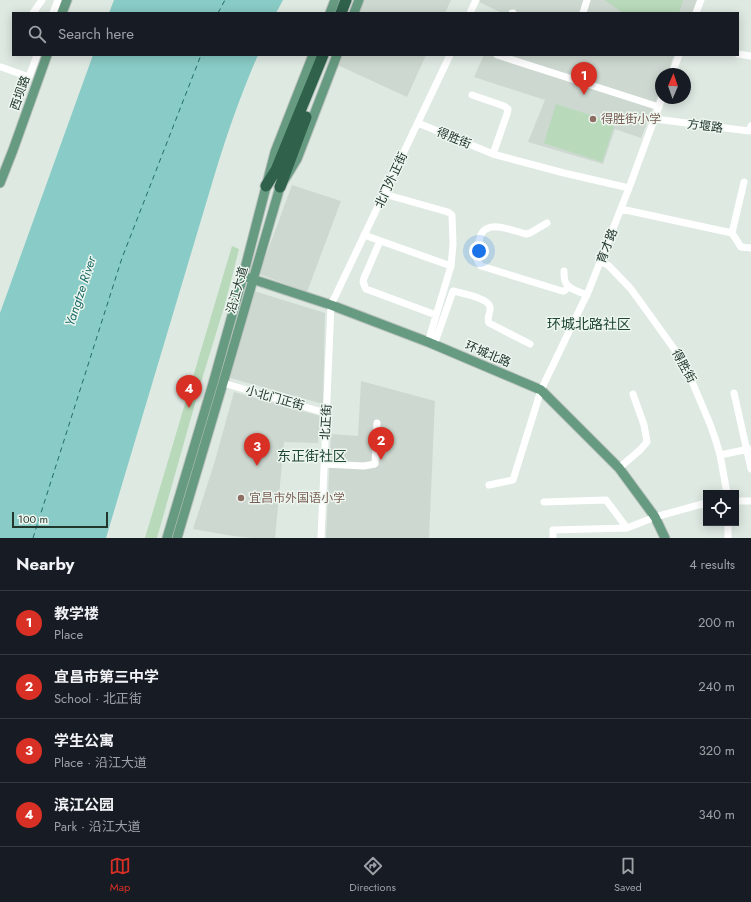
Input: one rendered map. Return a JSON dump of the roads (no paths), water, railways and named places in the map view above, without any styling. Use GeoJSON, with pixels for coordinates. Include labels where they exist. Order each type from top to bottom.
{"type":"FeatureCollection","features":[{"type":"Feature","properties":{"kind":"highway"},"geometry":{"type":"LineString","coordinates":[[341,12],[346,0]]}},
{"type":"Feature","properties":{"kind":"highway"},"geometry":{"type":"LineString","coordinates":[[347,12],[352,0]]}},
{"type":"Feature","properties":{"kind":"highway"},"geometry":{"type":"LineString","coordinates":[[266,186],[276,170],[324,56]]}},
{"type":"Feature","properties":{"kind":"highway"},"geometry":{"type":"LineString","coordinates":[[280,187],[329,56]]}},
{"type":"Feature","properties":{"kind":"main road"},"geometry":{"type":"LineString","coordinates":[[62,12],[67,0]]}},
{"type":"Feature","properties":{"kind":"main road"},"geometry":{"type":"LineString","coordinates":[[330,12],[335,0]]}},
{"type":"Feature","properties":{"kind":"main road"},"geometry":{"type":"LineString","coordinates":[[354,12],[359,0]]}},
{"type":"Feature","properties":{"kind":"main road","name":"西坝路"},"geometry":{"type":"LineString","coordinates":[[0,183],[47,56]]}},
{"type":"Feature","properties":{"kind":"main road","name":"沿江大道"},"geometry":{"type":"LineString","coordinates":[[167,538],[214,380],[275,152],[313,56]]}},
{"type":"Feature","properties":{"kind":"main road","name":"沿江大道"},"geometry":{"type":"LineString","coordinates":[[177,538],[280,187],[297,159],[338,56]]}},
{"type":"Feature","properties":{"kind":"main road","name":"环城北路"},"geometry":{"type":"LineString","coordinates":[[243,276],[331,305],[431,343],[541,390],[619,468],[655,517],[665,538]]}},
{"type":"Feature","properties":{"kind":"street"},"geometry":{"type":"LineString","coordinates":[[34,12],[42,0]]}},
{"type":"Feature","properties":{"kind":"street"},"geometry":{"type":"LineString","coordinates":[[53,12],[58,0]]}},
{"type":"Feature","properties":{"kind":"street"},"geometry":{"type":"LineString","coordinates":[[470,12],[476,0]]}},
{"type":"Feature","properties":{"kind":"street"},"geometry":{"type":"LineString","coordinates":[[583,12],[587,0]]}},
{"type":"Feature","properties":{"kind":"street"},"geometry":{"type":"LineString","coordinates":[[696,12],[701,0]]}},
{"type":"Feature","properties":{"kind":"street"},"geometry":{"type":"LineString","coordinates":[[739,54],[751,56]]}},
{"type":"Feature","properties":{"kind":"street"},"geometry":{"type":"LineString","coordinates":[[1,67],[29,77],[37,56]]}},
{"type":"Feature","properties":{"kind":"street","name":"北门外正街"},"geometry":{"type":"LineString","coordinates":[[331,305],[450,56]]}},
{"type":"Feature","properties":{"kind":"street"},"geometry":{"type":"LineString","coordinates":[[500,56],[659,107]]}},
{"type":"Feature","properties":{"kind":"street"},"geometry":{"type":"LineString","coordinates":[[674,68],[679,56]]}},
{"type":"Feature","properties":{"kind":"street"},"geometry":{"type":"LineString","coordinates":[[472,96],[504,106],[508,109],[493,154]]}},
{"type":"Feature","properties":{"kind":"street","name":"育才路"},"geometry":{"type":"LineString","coordinates":[[489,485],[513,480],[541,390],[601,261],[660,104]]}},
{"type":"Feature","properties":{"kind":"street","name":"方堰路"},"geometry":{"type":"LineString","coordinates":[[654,119],[748,132],[751,126]]}},
{"type":"Feature","properties":{"kind":"street","name":"得胜街"},"geometry":{"type":"LineString","coordinates":[[418,123],[493,154],[564,173],[629,188]]}},
{"type":"Feature","properties":{"kind":"street"},"geometry":{"type":"LineString","coordinates":[[744,182],[732,232],[740,247],[751,248]]}},
{"type":"Feature","properties":{"kind":"street"},"geometry":{"type":"LineString","coordinates":[[384,194],[448,212],[452,215],[453,244],[451,266],[436,315],[431,343]]}},
{"type":"Feature","properties":{"kind":"street"},"geometry":{"type":"LineString","coordinates":[[621,209],[732,232]]}},
{"type":"Feature","properties":{"kind":"street"},"geometry":{"type":"LineString","coordinates":[[547,223],[530,234],[495,226],[486,228],[481,234],[476,252],[477,260],[481,266],[562,291],[569,287]]}},
{"type":"Feature","properties":{"kind":"street"},"geometry":{"type":"LineString","coordinates":[[364,235],[451,266]]}},
{"type":"Feature","properties":{"kind":"street"},"geometry":{"type":"LineString","coordinates":[[380,241],[364,278],[363,282],[366,290],[436,315]]}},
{"type":"Feature","properties":{"kind":"street","name":"得胜街"},"geometry":{"type":"LineString","coordinates":[[601,261],[609,266],[631,289],[680,357],[710,424],[720,456],[726,490]]}},
{"type":"Feature","properties":{"kind":"street"},"geometry":{"type":"LineString","coordinates":[[564,271],[566,284],[586,295]]}},
{"type":"Feature","properties":{"kind":"street"},"geometry":{"type":"LineString","coordinates":[[431,343],[453,290],[488,303],[491,309],[487,320],[489,323],[530,344]]}},
{"type":"Feature","properties":{"kind":"street","name":"北正街"},"geometry":{"type":"LineString","coordinates":[[321,538],[331,305]]}},
{"type":"Feature","properties":{"kind":"street","name":"小北门正街"},"geometry":{"type":"LineString","coordinates":[[223,383],[326,413]]}},
{"type":"Feature","properties":{"kind":"street"},"geometry":{"type":"LineString","coordinates":[[734,392],[749,449],[751,469]]}},
{"type":"Feature","properties":{"kind":"street"},"geometry":{"type":"LineString","coordinates":[[619,468],[647,442],[644,425],[633,394]]}},
{"type":"Feature","properties":{"kind":"street"},"geometry":{"type":"LineString","coordinates":[[324,464],[364,466],[375,464],[377,423]]}},
{"type":"Feature","properties":{"kind":"street"},"geometry":{"type":"LineString","coordinates":[[720,456],[749,449]]}},
{"type":"Feature","properties":{"kind":"street"},"geometry":{"type":"LineString","coordinates":[[544,502],[606,500],[627,528]]}},
{"type":"Feature","properties":{"kind":"street"},"geometry":{"type":"LineString","coordinates":[[739,501],[751,500]]}},
{"type":"Feature","properties":{"kind":"street"},"geometry":{"type":"LineString","coordinates":[[553,538],[553,530],[627,528],[655,517],[703,504]]}},
{"type":"Feature","properties":{"kind":"street"},"geometry":{"type":"LineString","coordinates":[[728,526],[728,538]]}},
{"type":"Feature","properties":{"kind":"water"},"geometry":{"type":"Polygon","coordinates":[[[114,0],[283,0],[277,12],[109,12],[114,0]]]}},
{"type":"Feature","properties":{"kind":"water","name":"Yangtze River"},"geometry":{"type":"Polygon","coordinates":[[[93,56],[258,56],[228,132],[106,538],[0,538],[0,313],[93,56]]]}},
{"type":"Feature","properties":{"kind":"place","name":"教学楼"},"geometry":{"type":"Point","coordinates":[584,95]}},
{"type":"Feature","properties":{"kind":"place","name":"得胜街小学"},"geometry":{"type":"Point","coordinates":[593,119]}},
{"type":"Feature","properties":{"kind":"place","name":"滨江公园"},"geometry":{"type":"Point","coordinates":[189,408]}},
{"type":"Feature","properties":{"kind":"place","name":"宜昌市第三中学"},"geometry":{"type":"Point","coordinates":[381,460]}},
{"type":"Feature","properties":{"kind":"place","name":"学生公寓"},"geometry":{"type":"Point","coordinates":[257,466]}},
{"type":"Feature","properties":{"kind":"place","name":"宜昌市外国语小学"},"geometry":{"type":"Point","coordinates":[241,498]}},
{"type":"Feature","properties":{"kind":"district","name":"环城北路社区"},"geometry":{"type":"Point","coordinates":[589,324]}},
{"type":"Feature","properties":{"kind":"district","name":"东正街社区"},"geometry":{"type":"Point","coordinates":[312,456]}}]}
